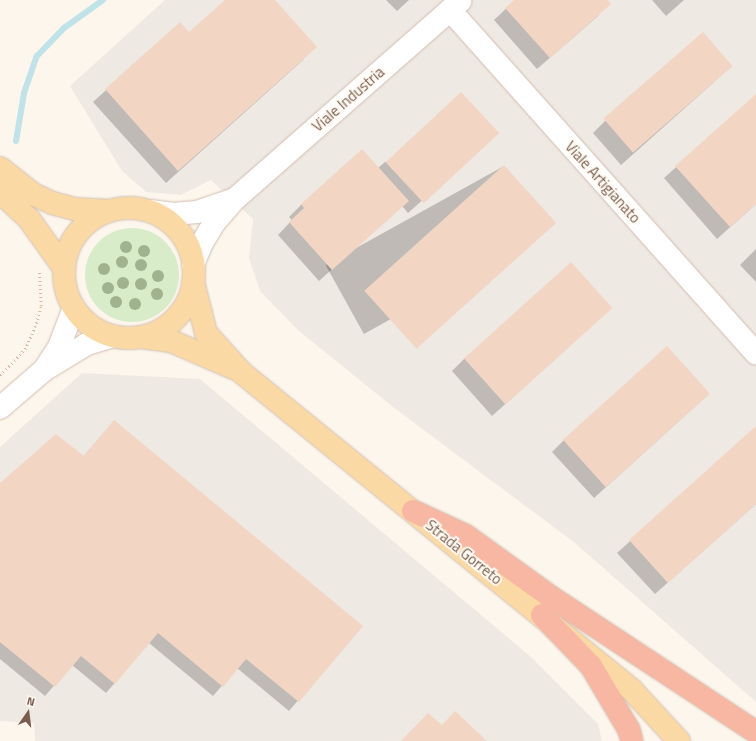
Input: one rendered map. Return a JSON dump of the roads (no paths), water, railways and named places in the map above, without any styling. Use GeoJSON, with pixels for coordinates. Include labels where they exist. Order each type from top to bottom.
{"type":"FeatureCollection","features":[{"type":"Feature","properties":{"kind":"highway"},"geometry":{"type":"LineString","coordinates":[[413,511],[465,535],[551,597],[756,732]]}},
{"type":"Feature","properties":{"kind":"highway"},"geometry":{"type":"LineString","coordinates":[[542,615],[590,666],[629,730],[632,741]]}},
{"type":"Feature","properties":{"kind":"main road"},"geometry":{"type":"LineString","coordinates":[[0,168],[33,194],[52,203],[74,209],[108,211],[129,208],[150,212],[166,220],[179,232],[188,247],[193,274],[187,302],[175,318],[159,330],[140,336],[113,336],[98,330],[74,308],[66,289],[64,268],[68,250],[77,233],[91,220],[108,211]]}},
{"type":"Feature","properties":{"kind":"main road"},"geometry":{"type":"LineString","coordinates":[[0,192],[30,219],[64,268]]}},
{"type":"Feature","properties":{"kind":"main road","name":"Strada Gorreto"},"geometry":{"type":"LineString","coordinates":[[193,274],[206,333],[241,372],[631,688],[679,741]]}},
{"type":"Feature","properties":{"kind":"main road","name":"Strada Gorreto"},"geometry":{"type":"LineString","coordinates":[[140,336],[171,341],[241,372]]}},
{"type":"Feature","properties":{"kind":"street","name":"Viale Industria"},"geometry":{"type":"LineString","coordinates":[[193,274],[202,243],[214,223],[235,199],[456,5]]}},
{"type":"Feature","properties":{"kind":"street","name":"Viale Artigianato"},"geometry":{"type":"LineString","coordinates":[[456,5],[756,354]]}},
{"type":"Feature","properties":{"kind":"street","name":"Viale Industria"},"geometry":{"type":"LineString","coordinates":[[150,212],[174,214],[197,212],[235,199]]}},
{"type":"Feature","properties":{"kind":"street"},"geometry":{"type":"LineString","coordinates":[[44,370],[58,347],[74,308]]}},
{"type":"Feature","properties":{"kind":"street"},"geometry":{"type":"LineString","coordinates":[[0,408],[44,370],[88,344],[113,336]]}},
{"type":"Feature","properties":{"kind":"waterway"},"geometry":{"type":"LineString","coordinates":[[16,141],[24,93],[37,56],[64,28],[103,0]]}}]}
